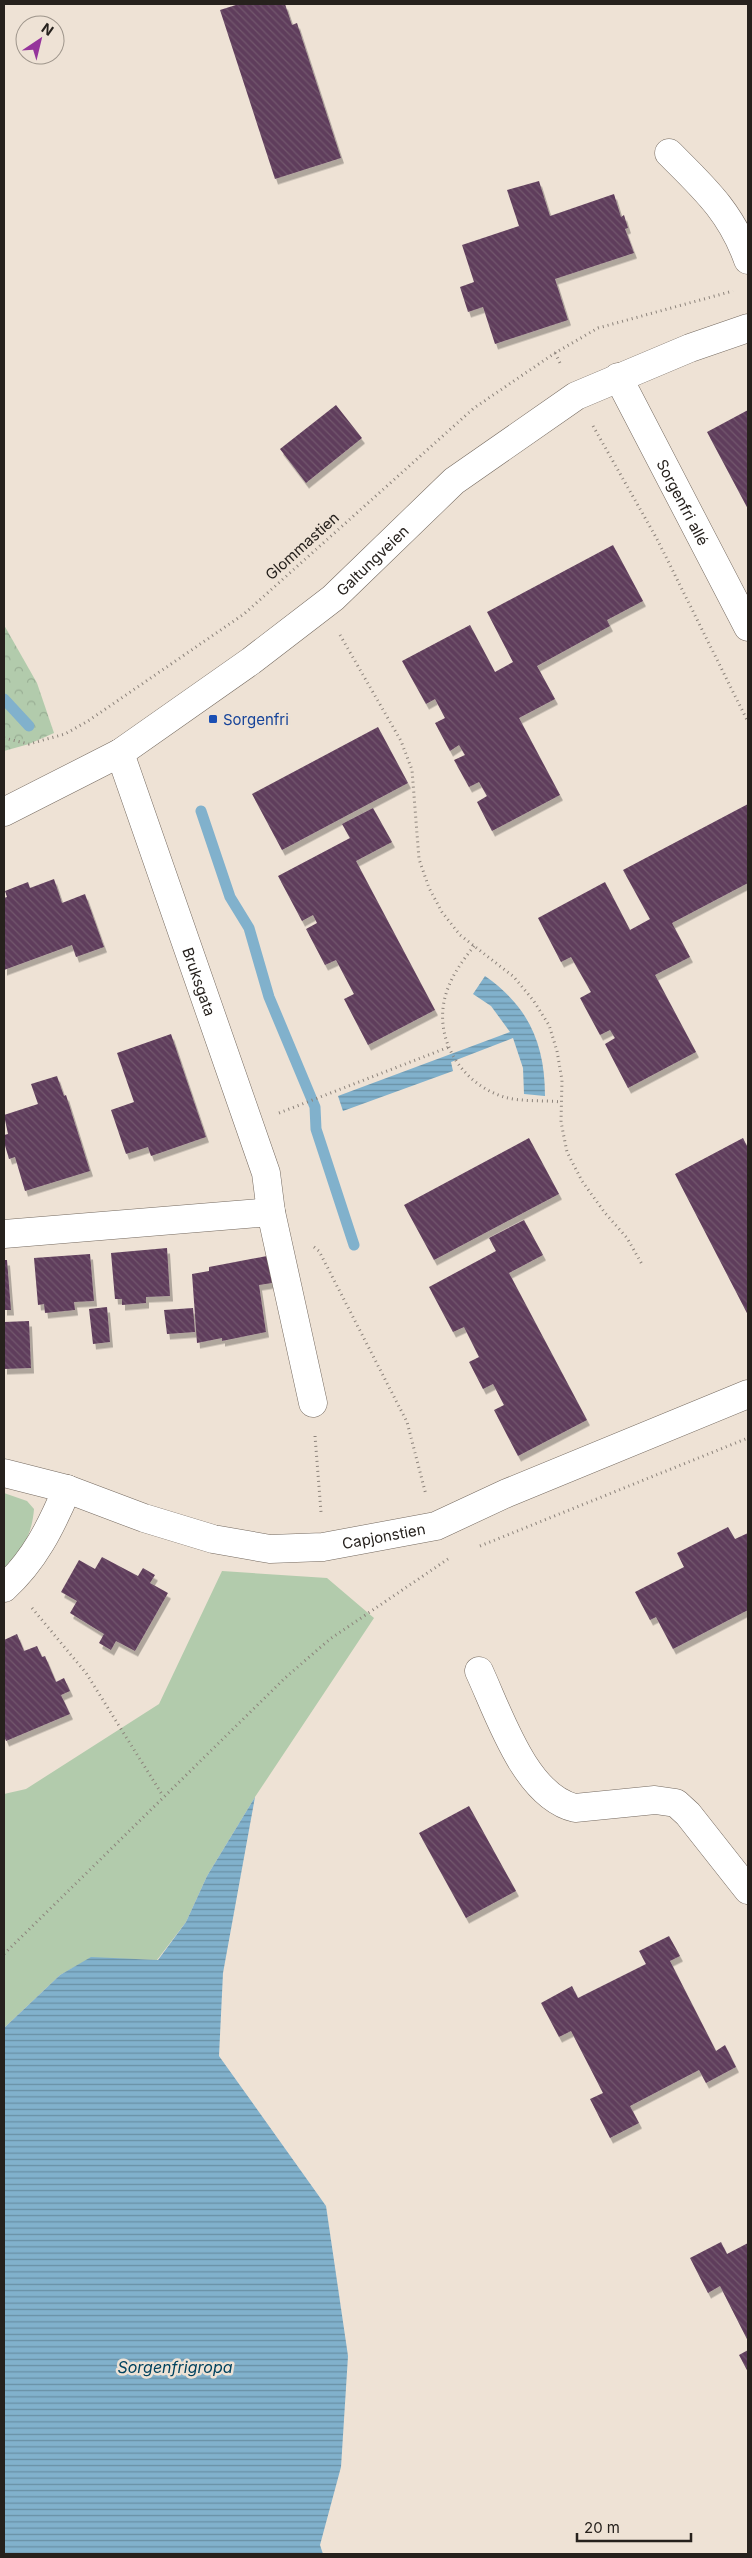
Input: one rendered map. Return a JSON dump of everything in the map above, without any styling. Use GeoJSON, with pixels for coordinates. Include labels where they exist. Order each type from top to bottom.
{"type":"FeatureCollection","features":[{"type":"Feature","properties":{"kind":"street"},"geometry":{"type":"LineString","coordinates":[[669,153],[717,201],[742,242],[748,260]]}},
{"type":"Feature","properties":{"kind":"street","name":"Galtungveien"},"geometry":{"type":"LineString","coordinates":[[4,812],[120,753],[323,606],[454,481],[576,396],[618,377],[748,328]]}},
{"type":"Feature","properties":{"kind":"street","name":"Sorgenfri allé"},"geometry":{"type":"LineString","coordinates":[[618,377],[748,627]]}},
{"type":"Feature","properties":{"kind":"street","name":"Bruksgata"},"geometry":{"type":"LineString","coordinates":[[120,753],[266,1174],[271,1212],[313,1403]]}},
{"type":"Feature","properties":{"kind":"street"},"geometry":{"type":"LineString","coordinates":[[4,1234],[271,1212]]}},
{"type":"Feature","properties":{"kind":"street","name":"Capjonstien"},"geometry":{"type":"LineString","coordinates":[[4,1473],[67,1489],[144,1518],[213,1540],[270,1549],[323,1547],[436,1526],[507,1493],[748,1394]]}},
{"type":"Feature","properties":{"kind":"street"},"geometry":{"type":"LineString","coordinates":[[7,1586],[22,1572],[40,1546],[67,1489]]}},
{"type":"Feature","properties":{"kind":"street"},"geometry":{"type":"LineString","coordinates":[[479,1672],[521,1759],[550,1797],[575,1808],[655,1800],[676,1803],[688,1814],[748,1890]]}},
{"type":"Feature","properties":{"kind":"path","name":"Glommastien"},"geometry":{"type":"LineString","coordinates":[[4,738],[29,744],[65,734],[244,614],[474,408],[555,353],[598,328],[739,290]]}},
{"type":"Feature","properties":{"kind":"path"},"geometry":{"type":"LineString","coordinates":[[555,353],[576,396],[657,538],[748,722]]}},
{"type":"Feature","properties":{"kind":"path"},"geometry":{"type":"LineString","coordinates":[[323,606],[401,741],[412,770],[419,859],[429,888],[442,912],[460,935],[514,978],[533,1000],[548,1025],[557,1051],[562,1080],[561,1122],[567,1152],[582,1181],[605,1213],[627,1238],[643,1266]]}},
{"type":"Feature","properties":{"kind":"path"},"geometry":{"type":"LineString","coordinates":[[474,946],[455,973],[443,1006],[444,1035],[456,1063],[476,1085],[499,1095],[561,1102]]}},
{"type":"Feature","properties":{"kind":"path"},"geometry":{"type":"LineString","coordinates":[[293,1109],[449,1047]]}},
{"type":"Feature","properties":{"kind":"path"},"geometry":{"type":"LineString","coordinates":[[4,1954],[285,1678],[330,1639],[451,1557],[436,1526],[407,1422],[319,1252],[312,1246]]}},
{"type":"Feature","properties":{"kind":"path"},"geometry":{"type":"LineString","coordinates":[[313,1403],[323,1547]]}},
{"type":"Feature","properties":{"kind":"path"},"geometry":{"type":"LineString","coordinates":[[478,1546],[748,1438]]}},
{"type":"Feature","properties":{"kind":"path"},"geometry":{"type":"LineString","coordinates":[[7,1586],[86,1673],[163,1796]]}},
{"type":"Feature","properties":{"kind":"green space"},"geometry":{"type":"Polygon","coordinates":[[[4,625],[37,683],[54,733],[29,744],[4,751],[4,625]]]}},
{"type":"Feature","properties":{"kind":"green space"},"geometry":{"type":"Polygon","coordinates":[[[4,1493],[27,1501],[34,1509],[31,1527],[25,1543],[16,1558],[4,1572],[4,1493]]]}},
{"type":"Feature","properties":{"kind":"green space"},"geometry":{"type":"Polygon","coordinates":[[[222,1571],[327,1578],[374,1618],[255,1797],[207,1876],[186,1922],[157,1960],[91,1958],[60,1975],[4,2028],[4,1794],[26,1789],[159,1704],[222,1571]]]}},
{"type":"Feature","properties":{"kind":"water"},"geometry":{"type":"Polygon","coordinates":[[[485,976],[513,1000],[531,1027],[542,1059],[545,1096],[524,1094],[523,1068],[513,1038],[451,1062],[453,1071],[343,1111],[338,1096],[510,1032],[491,1006],[473,994],[485,976]]]}},
{"type":"Feature","properties":{"kind":"water","name":"Sorgenfrigropa"},"geometry":{"type":"Polygon","coordinates":[[[255,1797],[223,1973],[219,2056],[326,2206],[348,2356],[341,2467],[320,2545],[323,2554],[4,2554],[4,2028],[60,1975],[91,1957],[158,1960],[186,1922],[207,1876],[255,1797]]]}},
{"type":"Feature","properties":{"kind":"building"},"geometry":{"type":"Polygon","coordinates":[[[239,4],[285,4],[292,25],[297,23],[341,158],[275,179],[220,10],[239,4]]]}},
{"type":"Feature","properties":{"kind":"building"},"geometry":{"type":"Polygon","coordinates":[[[539,181],[550,216],[614,194],[621,217],[624,215],[628,228],[625,229],[634,253],[555,279],[568,320],[495,344],[483,307],[468,312],[460,287],[474,282],[462,245],[519,226],[507,190],[539,181]]]}},
{"type":"Feature","properties":{"kind":"building"},"geometry":{"type":"Polygon","coordinates":[[[336,405],[362,438],[306,483],[280,449],[336,405]]]}},
{"type":"Feature","properties":{"kind":"building"},"geometry":{"type":"Polygon","coordinates":[[[748,410],[748,509],[707,432],[748,410]]]}},
{"type":"Feature","properties":{"kind":"building"},"geometry":{"type":"Polygon","coordinates":[[[613,545],[643,601],[607,620],[610,626],[537,666],[555,699],[519,718],[560,795],[492,831],[477,802],[487,796],[479,782],[469,787],[454,760],[465,755],[459,745],[450,751],[435,723],[445,718],[435,699],[426,704],[402,661],[470,625],[495,672],[513,662],[487,612],[613,545]]]}},
{"type":"Feature","properties":{"kind":"building"},"geometry":{"type":"Polygon","coordinates":[[[378,727],[408,783],[282,850],[252,794],[378,727]]]}},
{"type":"Feature","properties":{"kind":"building"},"geometry":{"type":"Polygon","coordinates":[[[748,804],[748,883],[672,923],[690,957],[655,975],[696,1052],[628,1088],[605,1044],[615,1038],[610,1030],[600,1035],[580,998],[591,992],[571,957],[561,962],[538,918],[605,882],[630,930],[650,919],[623,870],[748,804]]]}},
{"type":"Feature","properties":{"kind":"building"},"geometry":{"type":"Polygon","coordinates":[[[373,808],[392,842],[356,861],[435,1010],[368,1045],[344,999],[354,994],[336,960],[325,965],[306,929],[317,923],[313,915],[302,921],[278,876],[350,838],[342,824],[373,808]]]}},
{"type":"Feature","properties":{"kind":"building"},"geometry":{"type":"Polygon","coordinates":[[[54,879],[62,903],[85,894],[104,947],[76,957],[72,945],[4,970],[4,898],[7,897],[5,891],[28,882],[30,888],[54,879]]]}},
{"type":"Feature","properties":{"kind":"building"},"geometry":{"type":"Polygon","coordinates":[[[171,1034],[206,1137],[151,1156],[148,1147],[126,1154],[111,1110],[134,1102],[117,1053],[171,1034]]]}},
{"type":"Feature","properties":{"kind":"building"},"geometry":{"type":"Polygon","coordinates":[[[57,1076],[64,1096],[66,1095],[90,1171],[25,1191],[15,1157],[9,1159],[4,1142],[4,1135],[8,1134],[4,1115],[38,1104],[31,1084],[57,1076]]]}},
{"type":"Feature","properties":{"kind":"building"},"geometry":{"type":"Polygon","coordinates":[[[529,1138],[559,1194],[434,1260],[404,1205],[529,1138]]]}},
{"type":"Feature","properties":{"kind":"building"},"geometry":{"type":"Polygon","coordinates":[[[743,1138],[748,1148],[748,1315],[675,1174],[743,1138]]]}},
{"type":"Feature","properties":{"kind":"building"},"geometry":{"type":"Polygon","coordinates":[[[524,1220],[543,1255],[509,1273],[587,1420],[518,1456],[494,1410],[504,1405],[493,1384],[483,1389],[469,1362],[479,1357],[464,1327],[453,1332],[429,1287],[496,1251],[489,1238],[524,1220]]]}},
{"type":"Feature","properties":{"kind":"building"},"geometry":{"type":"Polygon","coordinates":[[[167,1248],[170,1296],[146,1297],[146,1303],[122,1305],[122,1299],[115,1299],[111,1253],[167,1248]]]}},
{"type":"Feature","properties":{"kind":"building"},"geometry":{"type":"Polygon","coordinates":[[[90,1254],[94,1301],[74,1302],[75,1310],[45,1313],[44,1304],[38,1305],[34,1258],[90,1254]]]}},
{"type":"Feature","properties":{"kind":"building"},"geometry":{"type":"Polygon","coordinates":[[[267,1256],[272,1283],[259,1285],[266,1332],[222,1341],[222,1338],[197,1343],[192,1274],[209,1271],[209,1267],[267,1256]]]}},
{"type":"Feature","properties":{"kind":"building"},"geometry":{"type":"Polygon","coordinates":[[[4,1260],[7,1260],[11,1310],[4,1310],[4,1260]]]}},
{"type":"Feature","properties":{"kind":"building"},"geometry":{"type":"Polygon","coordinates":[[[107,1307],[110,1342],[93,1344],[89,1309],[107,1307]]]}},
{"type":"Feature","properties":{"kind":"building"},"geometry":{"type":"Polygon","coordinates":[[[193,1308],[195,1332],[167,1334],[164,1310],[193,1308]]]}},
{"type":"Feature","properties":{"kind":"building"},"geometry":{"type":"Polygon","coordinates":[[[29,1321],[31,1368],[4,1369],[4,1322],[29,1321]]]}},
{"type":"Feature","properties":{"kind":"building"},"geometry":{"type":"Polygon","coordinates":[[[728,1527],[735,1539],[748,1533],[748,1610],[673,1649],[656,1617],[650,1620],[635,1592],[684,1567],[677,1553],[728,1527]]]}},
{"type":"Feature","properties":{"kind":"building"},"geometry":{"type":"Polygon","coordinates":[[[102,1557],[138,1576],[143,1568],[155,1575],[150,1583],[168,1593],[135,1651],[116,1641],[111,1650],[99,1643],[104,1634],[70,1613],[77,1601],[61,1592],[79,1560],[95,1569],[102,1557]]]}},
{"type":"Feature","properties":{"kind":"building"},"geometry":{"type":"Polygon","coordinates":[[[17,1634],[24,1651],[37,1646],[42,1657],[45,1656],[56,1682],[64,1678],[70,1691],[61,1695],[70,1714],[6,1741],[4,1736],[4,1640],[17,1634]]]}},
{"type":"Feature","properties":{"kind":"building"},"geometry":{"type":"Polygon","coordinates":[[[469,1806],[516,1891],[466,1918],[419,1833],[469,1806]]]}},
{"type":"Feature","properties":{"kind":"building"},"geometry":{"type":"Polygon","coordinates":[[[669,1936],[680,1956],[670,1961],[716,2051],[725,2045],[736,2067],[706,2083],[699,2070],[630,2106],[639,2123],[610,2138],[590,2099],[603,2093],[571,2031],[559,2037],[541,2003],[572,1986],[578,1998],[646,1964],[639,1951],[669,1936]]]}},
{"type":"Feature","properties":{"kind":"building"},"geometry":{"type":"Polygon","coordinates":[[[721,2242],[727,2254],[748,2243],[748,2341],[720,2286],[708,2293],[690,2258],[721,2242]]]}},
{"type":"Feature","properties":{"kind":"building"},"geometry":{"type":"Polygon","coordinates":[[[748,2350],[748,2372],[739,2355],[748,2350]]]}},
{"type":"Feature","properties":{"kind":"waterway"},"geometry":{"type":"LineString","coordinates":[[4,699],[29,726]]}},
{"type":"Feature","properties":{"kind":"waterway"},"geometry":{"type":"LineString","coordinates":[[201,811],[230,897],[249,928],[269,997],[315,1107],[316,1129],[354,1245]]}},
{"type":"Feature","properties":{"kind":"place","name":"Sorgenfri"},"geometry":{"type":"Point","coordinates":[213,719]}}]}
